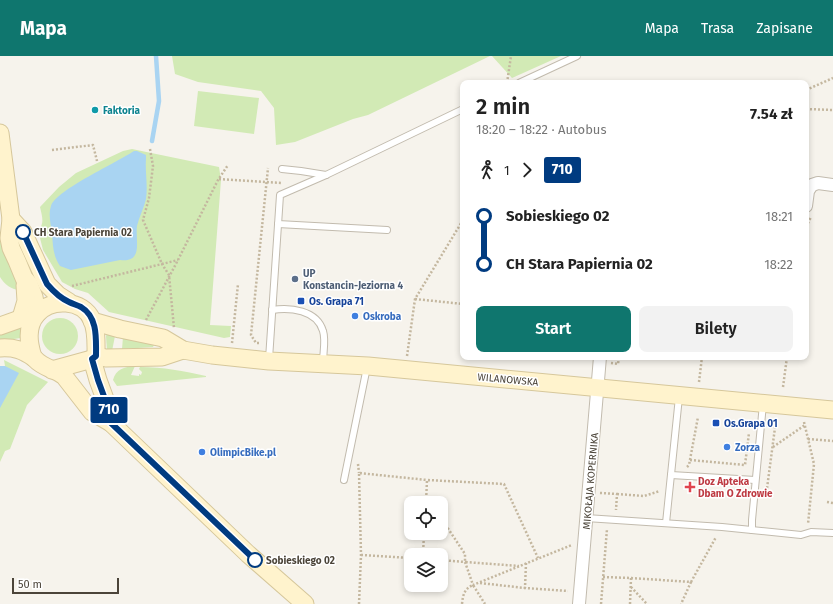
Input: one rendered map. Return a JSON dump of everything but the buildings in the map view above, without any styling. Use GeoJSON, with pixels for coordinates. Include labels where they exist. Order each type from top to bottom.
{"type":"FeatureCollection","features":[{"type":"Feature","properties":{"kind":"main road"},"geometry":{"type":"LineString","coordinates":[[0,133],[12,218],[9,238],[11,248],[34,297],[29,316],[32,321],[29,335],[34,358]]}},
{"type":"Feature","properties":{"kind":"main road"},"geometry":{"type":"LineString","coordinates":[[12,218],[23,232],[47,284],[58,295],[71,294]]}},
{"type":"Feature","properties":{"kind":"main road"},"geometry":{"type":"LineString","coordinates":[[0,326],[29,316],[71,294]]}},
{"type":"Feature","properties":{"kind":"main road"},"geometry":{"type":"LineString","coordinates":[[71,294],[92,321],[96,336],[94,357],[98,380],[109,410],[111,423]]}},
{"type":"Feature","properties":{"kind":"main road","name":"WILANOWSKA"},"geometry":{"type":"LineString","coordinates":[[92,321],[120,329],[163,338],[183,350],[212,355],[368,366],[833,410]]}},
{"type":"Feature","properties":{"kind":"main road"},"geometry":{"type":"LineString","coordinates":[[0,348],[20,350],[34,358],[46,368],[60,373],[68,380],[92,412],[111,423],[248,554],[305,604]]}},
{"type":"Feature","properties":{"kind":"main road","name":"WILANOWSKA"},"geometry":{"type":"LineString","coordinates":[[94,357],[162,357],[183,350]]}},
{"type":"Feature","properties":{"kind":"main road"},"geometry":{"type":"LineString","coordinates":[[52,370],[94,357]]}},
{"type":"Feature","properties":{"kind":"street"},"geometry":{"type":"LineString","coordinates":[[809,190],[812,185],[818,183],[833,185]]}},
{"type":"Feature","properties":{"kind":"street","name":"MIKOŁAJA KOPERNIKA"},"geometry":{"type":"LineString","coordinates":[[579,604],[600,360]]}},
{"type":"Feature","properties":{"kind":"lane"},"geometry":{"type":"LineString","coordinates":[[525,80],[577,56]]}},
{"type":"Feature","properties":{"kind":"lane"},"geometry":{"type":"LineString","coordinates":[[269,360],[280,195],[326,175],[460,110]]}},
{"type":"Feature","properties":{"kind":"lane"},"geometry":{"type":"LineString","coordinates":[[282,169],[326,175]]}},
{"type":"Feature","properties":{"kind":"lane"},"geometry":{"type":"LineString","coordinates":[[278,224],[387,230]]}},
{"type":"Feature","properties":{"kind":"lane"},"geometry":{"type":"LineString","coordinates":[[272,310],[290,308],[316,318],[324,332],[323,363]]}},
{"type":"Feature","properties":{"kind":"lane"},"geometry":{"type":"LineString","coordinates":[[344,480],[368,366]]}},
{"type":"Feature","properties":{"kind":"lane"},"geometry":{"type":"LineString","coordinates":[[666,523],[674,476],[680,395]]}},
{"type":"Feature","properties":{"kind":"lane"},"geometry":{"type":"LineString","coordinates":[[752,530],[755,480],[763,403]]}},
{"type":"Feature","properties":{"kind":"lane"},"geometry":{"type":"LineString","coordinates":[[674,476],[755,480]]}},
{"type":"Feature","properties":{"kind":"lane"},"geometry":{"type":"LineString","coordinates":[[586,518],[752,530],[801,536],[811,532],[833,533]]}},
{"type":"Feature","properties":{"kind":"path"},"geometry":{"type":"LineString","coordinates":[[507,80],[511,56]]}},
{"type":"Feature","properties":{"kind":"path"},"geometry":{"type":"LineString","coordinates":[[809,89],[833,78]]}},
{"type":"Feature","properties":{"kind":"path"},"geometry":{"type":"LineString","coordinates":[[809,109],[833,110]]}},
{"type":"Feature","properties":{"kind":"path"},"geometry":{"type":"LineString","coordinates":[[52,150],[93,145],[96,161]]}},
{"type":"Feature","properties":{"kind":"path"},"geometry":{"type":"LineString","coordinates":[[150,149],[153,166],[149,198],[143,220],[162,264],[169,275],[175,331]]}},
{"type":"Feature","properties":{"kind":"path"},"geometry":{"type":"LineString","coordinates":[[144,323],[178,260],[218,179],[228,165]]}},
{"type":"Feature","properties":{"kind":"path"},"geometry":{"type":"LineString","coordinates":[[256,343],[251,335],[268,168]]}},
{"type":"Feature","properties":{"kind":"path"},"geometry":{"type":"LineString","coordinates":[[218,179],[281,183]]}},
{"type":"Feature","properties":{"kind":"path"},"geometry":{"type":"LineString","coordinates":[[407,358],[415,299],[460,225]]}},
{"type":"Feature","properties":{"kind":"path"},"geometry":{"type":"LineString","coordinates":[[71,294],[178,260]]}},
{"type":"Feature","properties":{"kind":"path"},"geometry":{"type":"LineString","coordinates":[[232,343],[238,284]]}},
{"type":"Feature","properties":{"kind":"path"},"geometry":{"type":"LineString","coordinates":[[415,299],[460,304]]}},
{"type":"Feature","properties":{"kind":"path"},"geometry":{"type":"LineString","coordinates":[[699,383],[702,360]]}},
{"type":"Feature","properties":{"kind":"path"},"geometry":{"type":"LineString","coordinates":[[783,387],[787,360]]}},
{"type":"Feature","properties":{"kind":"path"},"geometry":{"type":"LineString","coordinates":[[674,476],[689,465],[698,417]]}},
{"type":"Feature","properties":{"kind":"path"},"geometry":{"type":"LineString","coordinates":[[803,418],[814,464],[808,524],[804,526]]}},
{"type":"Feature","properties":{"kind":"path"},"geometry":{"type":"LineString","coordinates":[[773,447],[805,425]]}},
{"type":"Feature","properties":{"kind":"path"},"geometry":{"type":"LineString","coordinates":[[690,460],[745,465],[749,429]]}},
{"type":"Feature","properties":{"kind":"path"},"geometry":{"type":"LineString","coordinates":[[808,439],[833,441]]}},
{"type":"Feature","properties":{"kind":"path"},"geometry":{"type":"LineString","coordinates":[[359,604],[362,555],[359,473],[427,480],[504,484],[538,558]]}},
{"type":"Feature","properties":{"kind":"path"},"geometry":{"type":"LineString","coordinates":[[426,496],[427,480]]}},
{"type":"Feature","properties":{"kind":"path"},"geometry":{"type":"LineString","coordinates":[[595,493],[644,496],[666,488]]}},
{"type":"Feature","properties":{"kind":"path"},"geometry":{"type":"LineString","coordinates":[[601,604],[608,514],[616,515],[617,494]]}},
{"type":"Feature","properties":{"kind":"path"},"geometry":{"type":"LineString","coordinates":[[826,502],[833,503]]}},
{"type":"Feature","properties":{"kind":"path"},"geometry":{"type":"LineString","coordinates":[[448,528],[465,554],[465,562],[473,585],[485,604]]}},
{"type":"Feature","properties":{"kind":"path"},"geometry":{"type":"LineString","coordinates":[[462,604],[463,593],[469,587],[576,544]]}},
{"type":"Feature","properties":{"kind":"path"},"geometry":{"type":"LineString","coordinates":[[362,555],[404,558]]}},
{"type":"Feature","properties":{"kind":"path"},"geometry":{"type":"LineString","coordinates":[[448,561],[520,566]]}},
{"type":"Feature","properties":{"kind":"path"},"geometry":{"type":"LineString","coordinates":[[525,588],[526,563]]}},
{"type":"Feature","properties":{"kind":"path"},"geometry":{"type":"LineString","coordinates":[[603,577],[691,582],[681,604]]}},
{"type":"Feature","properties":{"kind":"path"},"geometry":{"type":"LineString","coordinates":[[630,578],[630,604]]}},
{"type":"Feature","properties":{"kind":"path"},"geometry":{"type":"LineString","coordinates":[[478,583],[572,592]]}},
{"type":"Feature","properties":{"kind":"path"},"geometry":{"type":"LineString","coordinates":[[630,587],[647,604]]}},
{"type":"Feature","properties":{"kind":"green space"},"geometry":{"type":"Polygon","coordinates":[[[172,56],[490,56],[368,115],[353,119],[295,142],[276,145],[274,108],[261,91],[198,82],[175,74],[172,56]]]}},
{"type":"Feature","properties":{"kind":"green space"},"geometry":{"type":"Polygon","coordinates":[[[492,56],[561,56],[512,78],[492,56]]]}},
{"type":"Feature","properties":{"kind":"green space"},"geometry":{"type":"Polygon","coordinates":[[[198,91],[259,98],[254,134],[194,126],[198,91]]]}},
{"type":"Feature","properties":{"kind":"green space"},"geometry":{"type":"Polygon","coordinates":[[[132,149],[219,167],[221,180],[210,325],[231,326],[230,337],[224,338],[109,312],[88,293],[75,289],[62,282],[43,250],[38,230],[42,225],[40,207],[59,187],[76,173],[123,151],[132,149]]]}},
{"type":"Feature","properties":{"kind":"green space"},"geometry":{"type":"Polygon","coordinates":[[[0,231],[8,261],[20,290],[8,286],[0,277],[0,231]]]}},
{"type":"Feature","properties":{"kind":"green space"},"geometry":{"type":"Polygon","coordinates":[[[60,318],[73,323],[78,336],[73,349],[60,354],[47,349],[42,336],[47,323],[60,318]]]}},
{"type":"Feature","properties":{"kind":"green space"},"geometry":{"type":"Polygon","coordinates":[[[23,325],[21,338],[0,341],[0,332],[23,325]]]}},
{"type":"Feature","properties":{"kind":"green space"},"geometry":{"type":"Polygon","coordinates":[[[107,334],[115,336],[112,351],[107,351],[107,334]]]}},
{"type":"Feature","properties":{"kind":"green space"},"geometry":{"type":"Polygon","coordinates":[[[123,337],[154,345],[153,347],[122,349],[123,337]]]}},
{"type":"Feature","properties":{"kind":"green space"},"geometry":{"type":"Polygon","coordinates":[[[4,360],[48,382],[27,405],[10,449],[5,451],[0,462],[0,366],[5,366],[4,360]]]}},
{"type":"Feature","properties":{"kind":"green space"},"geometry":{"type":"Polygon","coordinates":[[[135,366],[131,375],[139,376],[142,372],[139,369],[140,367],[149,367],[182,371],[206,377],[117,386],[113,380],[116,373],[124,368],[135,366]]]}},
{"type":"Feature","properties":{"kind":"water"},"geometry":{"type":"Polygon","coordinates":[[[134,151],[146,155],[147,189],[146,199],[137,226],[137,249],[135,254],[128,260],[120,260],[71,270],[60,266],[53,247],[50,216],[50,209],[55,199],[75,184],[134,151]]]}},
{"type":"Feature","properties":{"kind":"water"},"geometry":{"type":"Polygon","coordinates":[[[0,366],[5,366],[19,373],[0,408],[0,366]]]}},
{"type":"Feature","properties":{"kind":"waterway"},"geometry":{"type":"LineString","coordinates":[[152,141],[159,101],[156,56]]}},
{"type":"Feature","properties":{"kind":"bus line","name":"710"},"geometry":{"type":"LineString","coordinates":[[23,232],[47,284],[62,298],[81,307],[91,318],[96,336],[96,356],[92,359],[109,410],[111,423],[255,560]]}},
{"type":"Feature","properties":{"kind":"place","name":"Faktoria"},"geometry":{"type":"Point","coordinates":[95,110]}},
{"type":"Feature","properties":{"kind":"place","name":"CH Stara Papiernia 02"},"geometry":{"type":"Point","coordinates":[23,232]}},
{"type":"Feature","properties":{"kind":"place","name":"UP Konstancin-Jeziorna 4"},"geometry":{"type":"Point","coordinates":[295,279]}},
{"type":"Feature","properties":{"kind":"place","name":"Os. Grapa 71"},"geometry":{"type":"Point","coordinates":[301,301]}},
{"type":"Feature","properties":{"kind":"place","name":"Oskroba"},"geometry":{"type":"Point","coordinates":[355,316]}},
{"type":"Feature","properties":{"kind":"place","name":"Os.Grapa 01"},"geometry":{"type":"Point","coordinates":[716,423]}},
{"type":"Feature","properties":{"kind":"place","name":"Zorza"},"geometry":{"type":"Point","coordinates":[727,447]}},
{"type":"Feature","properties":{"kind":"place","name":"OlimpicBike.pl"},"geometry":{"type":"Point","coordinates":[202,452]}},
{"type":"Feature","properties":{"kind":"place","name":"Doz Apteka Dbam O Zdrowie"},"geometry":{"type":"Point","coordinates":[690,487]}},
{"type":"Feature","properties":{"kind":"place","name":"Sobieskiego 02"},"geometry":{"type":"Point","coordinates":[255,560]}}]}
